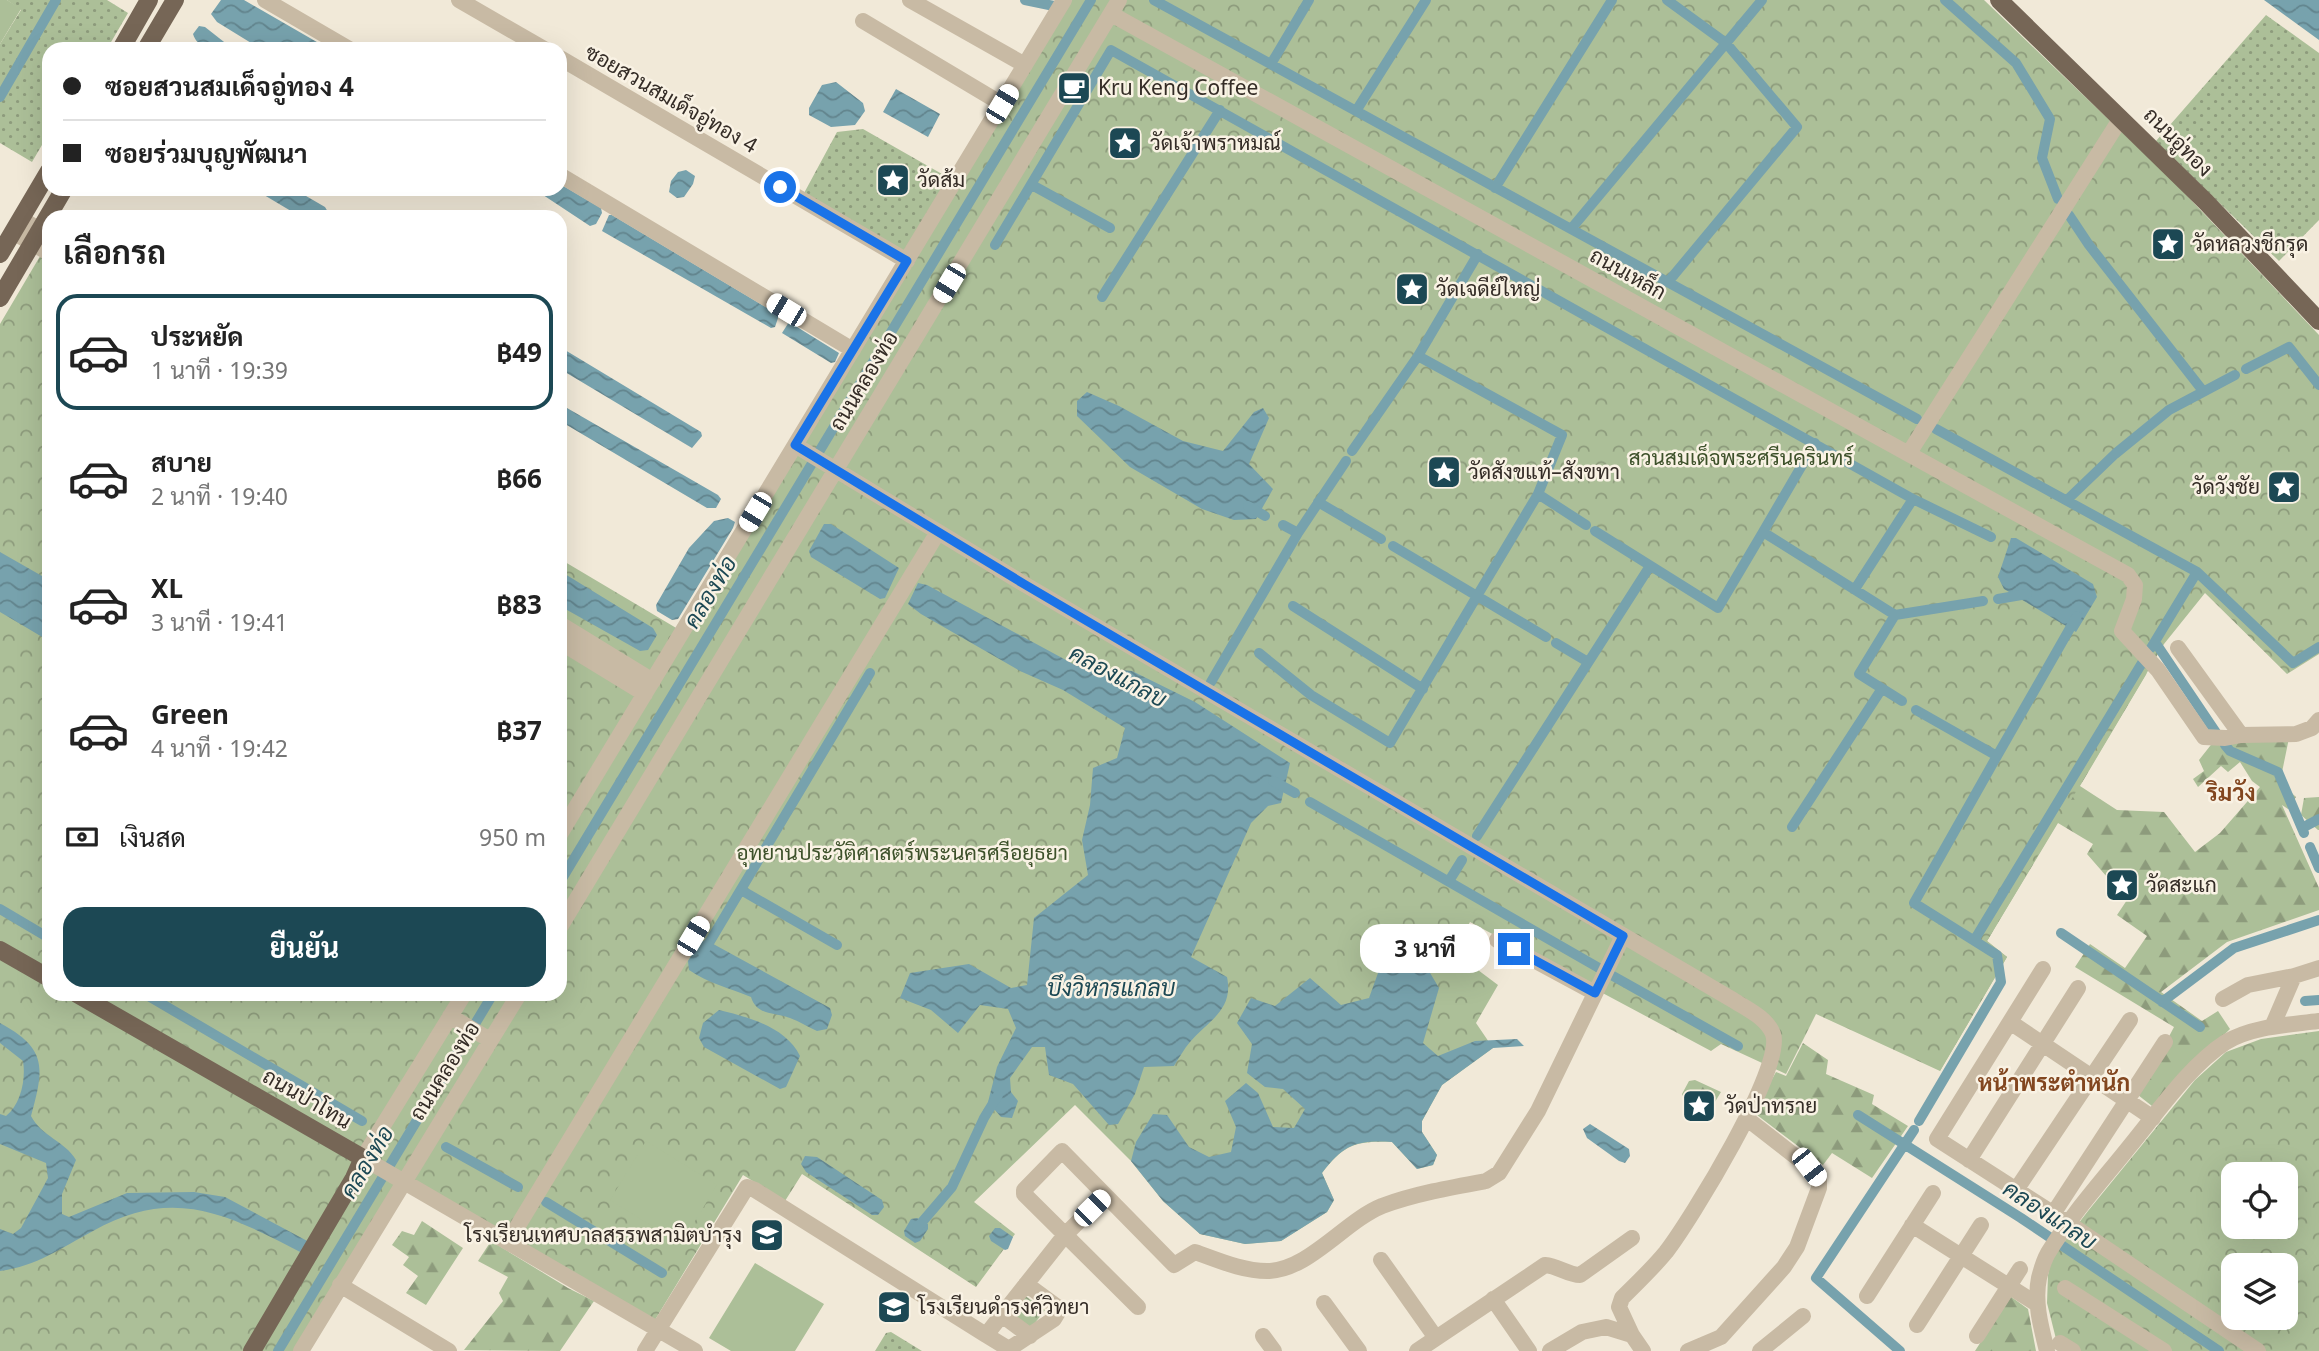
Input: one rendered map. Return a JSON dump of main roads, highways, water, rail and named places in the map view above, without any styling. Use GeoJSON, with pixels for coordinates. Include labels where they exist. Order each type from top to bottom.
{"type":"FeatureCollection","features":[{"type":"Feature","properties":{"kind":"main road"},"geometry":{"type":"LineString","coordinates":[[125,42],[149,0]]}},
{"type":"Feature","properties":{"kind":"main road"},"geometry":{"type":"LineString","coordinates":[[136,23],[151,41],[175,0]]}},
{"type":"Feature","properties":{"kind":"main road","name":"ถนนอู่ทอง"},"geometry":{"type":"LineString","coordinates":[[1999,0],[2206,202],[2319,321]]}},
{"type":"Feature","properties":{"kind":"main road"},"geometry":{"type":"LineString","coordinates":[[0,254],[42,183]]}},
{"type":"Feature","properties":{"kind":"main road"},"geometry":{"type":"LineString","coordinates":[[0,298],[40,236]]}},
{"type":"Feature","properties":{"kind":"main road"},"geometry":{"type":"LineString","coordinates":[[0,950],[42,974]]}},
{"type":"Feature","properties":{"kind":"main road","name":"ถนนป่าโทน"},"geometry":{"type":"LineString","coordinates":[[89,1001],[368,1160]]}},
{"type":"Feature","properties":{"kind":"main road","name":"ถนนคลองท่อ"},"geometry":{"type":"LineString","coordinates":[[252,1351],[304,1261],[368,1160]]}},
{"type":"Feature","properties":{"kind":"water"},"geometry":{"type":"Polygon","coordinates":[[[221,0],[244,0],[317,42],[250,42],[217,22],[211,14],[221,0]]]}},
{"type":"Feature","properties":{"kind":"water"},"geometry":{"type":"Polygon","coordinates":[[[2264,0],[2319,0],[2319,40],[2264,0]]]}},
{"type":"Feature","properties":{"kind":"water"},"geometry":{"type":"Polygon","coordinates":[[[199,26],[205,27],[224,42],[198,42],[193,34],[199,26]]]}},
{"type":"Feature","properties":{"kind":"water"},"geometry":{"type":"Polygon","coordinates":[[[836,82],[863,103],[865,111],[855,125],[831,127],[809,115],[809,108],[822,85],[836,82]]]}},
{"type":"Feature","properties":{"kind":"water"},"geometry":{"type":"Polygon","coordinates":[[[896,89],[940,114],[928,137],[883,112],[896,89]]]}},
{"type":"Feature","properties":{"kind":"water"},"geometry":{"type":"Polygon","coordinates":[[[686,170],[695,176],[693,184],[684,197],[677,198],[669,192],[671,181],[678,172],[686,170]]]}},
{"type":"Feature","properties":{"kind":"water"},"geometry":{"type":"Polygon","coordinates":[[[567,188],[601,208],[602,213],[596,224],[590,226],[545,196],[567,196],[567,188]]]}},
{"type":"Feature","properties":{"kind":"water"},"geometry":{"type":"Polygon","coordinates":[[[266,196],[306,196],[327,210],[289,210],[266,196]]]}},
{"type":"Feature","properties":{"kind":"water"},"geometry":{"type":"Polygon","coordinates":[[[609,215],[779,315],[775,327],[771,328],[602,231],[609,215]]]}},
{"type":"Feature","properties":{"kind":"water"},"geometry":{"type":"Polygon","coordinates":[[[789,322],[839,353],[835,362],[831,363],[782,333],[789,322]]]}},
{"type":"Feature","properties":{"kind":"water"},"geometry":{"type":"Polygon","coordinates":[[[567,351],[701,432],[702,436],[692,448],[567,373],[567,351]]]}},
{"type":"Feature","properties":{"kind":"water"},"geometry":{"type":"Polygon","coordinates":[[[1087,392],[1183,441],[1223,451],[1254,412],[1263,408],[1269,418],[1249,464],[1273,489],[1256,519],[1234,520],[1202,509],[1130,467],[1077,416],[1077,401],[1087,392]]]}},
{"type":"Feature","properties":{"kind":"water"},"geometry":{"type":"Polygon","coordinates":[[[567,408],[718,495],[721,499],[716,508],[707,508],[567,425],[567,408]]]}},
{"type":"Feature","properties":{"kind":"water"},"geometry":{"type":"Polygon","coordinates":[[[728,518],[735,522],[733,528],[678,619],[672,620],[657,611],[656,605],[689,548],[714,521],[728,518]]]}},
{"type":"Feature","properties":{"kind":"water"},"geometry":{"type":"Polygon","coordinates":[[[824,524],[831,524],[899,568],[885,598],[880,599],[811,557],[809,551],[824,524]]]}},
{"type":"Feature","properties":{"kind":"water"},"geometry":{"type":"Polygon","coordinates":[[[2011,538],[2016,538],[2093,584],[2097,597],[2076,632],[2004,589],[1998,577],[2011,538]]]}},
{"type":"Feature","properties":{"kind":"water"},"geometry":{"type":"Polygon","coordinates":[[[0,552],[42,576],[42,637],[0,612],[0,552]]]}},
{"type":"Feature","properties":{"kind":"water"},"geometry":{"type":"Polygon","coordinates":[[[567,575],[653,628],[657,635],[648,650],[640,651],[567,610],[567,575]]]}},
{"type":"Feature","properties":{"kind":"water","name":"บึงวิหารแกลบ"},"geometry":{"type":"Polygon","coordinates":[[[918,583],[927,585],[1077,666],[1132,671],[1195,702],[1290,763],[1281,803],[1268,806],[1251,823],[1191,957],[1227,977],[1227,998],[1223,1007],[1190,1042],[1174,1066],[1144,1067],[1135,1094],[1118,1124],[1109,1125],[1073,1084],[1049,1075],[1045,1047],[1032,1047],[1010,1078],[1011,1092],[1018,1101],[1012,1118],[1001,1117],[988,1102],[997,1067],[1016,1028],[1008,1009],[980,1005],[958,1033],[931,1010],[900,998],[910,973],[969,964],[1011,988],[1027,985],[1034,918],[1088,875],[1082,840],[1090,805],[1093,768],[1117,758],[1125,728],[1063,690],[1020,671],[921,614],[908,604],[918,583]]]}},
{"type":"Feature","properties":{"kind":"water"},"geometry":{"type":"Polygon","coordinates":[[[706,940],[830,1008],[832,1015],[827,1029],[817,1031],[793,1019],[762,1010],[751,997],[711,982],[689,970],[688,961],[700,942],[706,940]]]}},
{"type":"Feature","properties":{"kind":"water"},"geometry":{"type":"Polygon","coordinates":[[[1400,953],[1426,966],[1439,988],[1423,1043],[1438,1056],[1475,1041],[1517,1039],[1524,1046],[1493,1048],[1442,1085],[1422,1121],[1422,1132],[1437,1155],[1433,1165],[1417,1169],[1392,1142],[1360,1143],[1337,1156],[1322,1173],[1334,1200],[1327,1212],[1281,1241],[1245,1244],[1200,1234],[1163,1201],[1131,1161],[1136,1142],[1153,1114],[1167,1115],[1189,1147],[1209,1157],[1231,1152],[1236,1127],[1225,1101],[1246,1083],[1258,1093],[1273,1127],[1294,1128],[1305,1109],[1283,1089],[1265,1087],[1247,1073],[1252,1044],[1237,1023],[1251,998],[1275,1006],[1310,978],[1341,1005],[1369,998],[1382,962],[1400,953]]]}},
{"type":"Feature","properties":{"kind":"water"},"geometry":{"type":"Polygon","coordinates":[[[719,1010],[765,1025],[794,1046],[800,1056],[786,1087],[780,1089],[704,1047],[699,1038],[703,1023],[719,1010]]]}},
{"type":"Feature","properties":{"kind":"water"},"geometry":{"type":"Polygon","coordinates":[[[0,1023],[27,1042],[38,1061],[40,1072],[31,1116],[41,1129],[66,1148],[76,1160],[62,1194],[62,1214],[69,1217],[127,1193],[194,1192],[225,1197],[311,1243],[304,1254],[226,1217],[176,1208],[150,1210],[122,1217],[37,1261],[0,1271],[0,1229],[13,1234],[21,1228],[48,1178],[46,1163],[0,1144],[0,1114],[6,1116],[15,1105],[23,1083],[24,1068],[23,1061],[0,1043],[0,1023]]]}},
{"type":"Feature","properties":{"kind":"water"},"geometry":{"type":"Polygon","coordinates":[[[1590,1124],[1629,1149],[1630,1156],[1625,1163],[1587,1138],[1583,1129],[1590,1124]]]}},
{"type":"Feature","properties":{"kind":"water"},"geometry":{"type":"Polygon","coordinates":[[[805,1156],[817,1157],[882,1200],[884,1207],[878,1215],[872,1215],[806,1172],[801,1164],[805,1156]]]}},
{"type":"Feature","properties":{"kind":"water"},"geometry":{"type":"Polygon","coordinates":[[[917,1218],[928,1224],[928,1229],[920,1241],[915,1243],[905,1236],[904,1231],[911,1219],[917,1218]]]}},
{"type":"Feature","properties":{"kind":"water"},"geometry":{"type":"Polygon","coordinates":[[[995,1228],[1000,1228],[1013,1237],[1008,1249],[1005,1250],[991,1241],[989,1236],[995,1228]]]}},
{"type":"Feature","properties":{"kind":"waterway"},"geometry":{"type":"LineString","coordinates":[[0,97],[56,0]]}},
{"type":"Feature","properties":{"kind":"waterway"},"geometry":{"type":"LineString","coordinates":[[1025,0],[1054,6]]}},
{"type":"Feature","properties":{"kind":"waterway","name":"คลองท่อ"},"geometry":{"type":"LineString","coordinates":[[567,870],[1091,0]]}},
{"type":"Feature","properties":{"kind":"waterway"},"geometry":{"type":"LineString","coordinates":[[1154,0],[1917,419]]}},
{"type":"Feature","properties":{"kind":"waterway"},"geometry":{"type":"LineString","coordinates":[[1271,64],[1309,0]]}},
{"type":"Feature","properties":{"kind":"waterway"},"geometry":{"type":"LineString","coordinates":[[1356,111],[1426,0]]}},
{"type":"Feature","properties":{"kind":"waterway"},"geometry":{"type":"LineString","coordinates":[[1495,188],[1612,0]]}},
{"type":"Feature","properties":{"kind":"waterway"},"geometry":{"type":"LineString","coordinates":[[1667,0],[1726,43],[1797,127],[1668,282]]}},
{"type":"Feature","properties":{"kind":"waterway"},"geometry":{"type":"LineString","coordinates":[[1571,229],[1762,0]]}},
{"type":"Feature","properties":{"kind":"waterway"},"geometry":{"type":"LineString","coordinates":[[1945,0],[2016,63],[2050,119],[2042,158],[2058,199]]}},
{"type":"Feature","properties":{"kind":"waterway"},"geometry":{"type":"LineString","coordinates":[[995,245],[1111,50],[1913,499],[1991,537]]}},
{"type":"Feature","properties":{"kind":"waterway"},"geometry":{"type":"LineString","coordinates":[[1102,297],[1220,110]]}},
{"type":"Feature","properties":{"kind":"waterway"},"geometry":{"type":"LineString","coordinates":[[1032,185],[1110,228]]}},
{"type":"Feature","properties":{"kind":"waterway"},"geometry":{"type":"LineString","coordinates":[[2069,215],[2089,245],[2203,391]]}},
{"type":"Feature","properties":{"kind":"waterway"},"geometry":{"type":"LineString","coordinates":[[1418,356],[1478,254]]}},
{"type":"Feature","properties":{"kind":"waterway"},"geometry":{"type":"LineString","coordinates":[[2246,369],[2289,347],[2319,385]]}},
{"type":"Feature","properties":{"kind":"waterway"},"geometry":{"type":"LineString","coordinates":[[1352,451],[1418,356],[1562,435],[1538,494],[1586,525]]}},
{"type":"Feature","properties":{"kind":"waterway"},"geometry":{"type":"LineString","coordinates":[[2067,500],[2115,454],[2169,410],[2235,375]]}},
{"type":"Feature","properties":{"kind":"waterway"},"geometry":{"type":"LineString","coordinates":[[1936,429],[2197,572],[2293,663],[2319,647]]}},
{"type":"Feature","properties":{"kind":"waterway"},"geometry":{"type":"LineString","coordinates":[[1763,532],[1815,443]]}},
{"type":"Feature","properties":{"kind":"waterway"},"geometry":{"type":"LineString","coordinates":[[1211,682],[1298,533],[1346,461]]}},
{"type":"Feature","properties":{"kind":"waterway"},"geometry":{"type":"LineString","coordinates":[[1538,494],[1477,596],[1546,637]]}},
{"type":"Feature","properties":{"kind":"waterway"},"geometry":{"type":"LineString","coordinates":[[1855,589],[1913,499]]}},
{"type":"Feature","properties":{"kind":"waterway"},"geometry":{"type":"LineString","coordinates":[[1318,502],[1381,539]]}},
{"type":"Feature","properties":{"kind":"waterway"},"geometry":{"type":"LineString","coordinates":[[1248,506],[1265,516]]}},
{"type":"Feature","properties":{"kind":"waterway"},"geometry":{"type":"LineString","coordinates":[[1283,525],[1298,533]]}},
{"type":"Feature","properties":{"kind":"waterway"},"geometry":{"type":"LineString","coordinates":[[1595,531],[1718,608],[1763,532],[1895,615],[1859,674],[1902,701]]}},
{"type":"Feature","properties":{"kind":"waterway"},"geometry":{"type":"LineString","coordinates":[[1259,653],[1311,695],[1390,743],[1477,596],[1393,546]]}},
{"type":"Feature","properties":{"kind":"waterway"},"geometry":{"type":"LineString","coordinates":[[1477,836],[1650,566]]}},
{"type":"Feature","properties":{"kind":"waterway"},"geometry":{"type":"LineString","coordinates":[[2151,648],[2197,572]]}},
{"type":"Feature","properties":{"kind":"waterway"},"geometry":{"type":"LineString","coordinates":[[1998,599],[2027,594]]}},
{"type":"Feature","properties":{"kind":"waterway"},"geometry":{"type":"LineString","coordinates":[[1895,615],[1983,601]]}},
{"type":"Feature","properties":{"kind":"waterway"},"geometry":{"type":"LineString","coordinates":[[1293,606],[1423,689]]}},
{"type":"Feature","properties":{"kind":"waterway"},"geometry":{"type":"LineString","coordinates":[[1997,756],[2077,616]]}},
{"type":"Feature","properties":{"kind":"waterway"},"geometry":{"type":"LineString","coordinates":[[2155,642],[2219,737]]}},
{"type":"Feature","properties":{"kind":"waterway"},"geometry":{"type":"LineString","coordinates":[[1556,643],[1588,662]]}},
{"type":"Feature","properties":{"kind":"waterway"},"geometry":{"type":"LineString","coordinates":[[1975,939],[2142,663]]}},
{"type":"Feature","properties":{"kind":"waterway"},"geometry":{"type":"LineString","coordinates":[[703,953],[870,673]]}},
{"type":"Feature","properties":{"kind":"waterway"},"geometry":{"type":"LineString","coordinates":[[1792,827],[1881,690]]}},
{"type":"Feature","properties":{"kind":"waterway"},"geometry":{"type":"LineString","coordinates":[[1916,710],[1997,756],[1914,903],[1997,955],[2001,982],[1919,1121]]}},
{"type":"Feature","properties":{"kind":"waterway"},"geometry":{"type":"LineString","coordinates":[[2225,745],[2230,751],[2278,772],[2304,833]]}},
{"type":"Feature","properties":{"kind":"waterway","name":"คลองแกลบ"},"geometry":{"type":"LineString","coordinates":[[1273,781],[1295,793]]}},
{"type":"Feature","properties":{"kind":"waterway","name":"คลองแกลบ"},"geometry":{"type":"LineString","coordinates":[[1310,802],[1599,968]]}},
{"type":"Feature","properties":{"kind":"waterway"},"geometry":{"type":"LineString","coordinates":[[2302,828],[2319,819]]}},
{"type":"Feature","properties":{"kind":"waterway"},"geometry":{"type":"LineString","coordinates":[[2310,847],[2319,868]]}},
{"type":"Feature","properties":{"kind":"waterway"},"geometry":{"type":"LineString","coordinates":[[1449,881],[1462,860]]}},
{"type":"Feature","properties":{"kind":"waterway"},"geometry":{"type":"LineString","coordinates":[[741,890],[837,945]]}},
{"type":"Feature","properties":{"kind":"waterway"},"geometry":{"type":"LineString","coordinates":[[0,909],[42,934]]}},
{"type":"Feature","properties":{"kind":"waterway"},"geometry":{"type":"LineString","coordinates":[[2162,1002],[2234,948],[2319,920]]}},
{"type":"Feature","properties":{"kind":"waterway"},"geometry":{"type":"LineString","coordinates":[[2061,933],[2200,1027]]}},
{"type":"Feature","properties":{"kind":"waterway","name":"คลองแกลบ"},"geometry":{"type":"LineString","coordinates":[[1613,976],[1738,1046]]}},
{"type":"Feature","properties":{"kind":"waterway"},"geometry":{"type":"LineString","coordinates":[[2305,1001],[2319,1000]]}},
{"type":"Feature","properties":{"kind":"waterway"},"geometry":{"type":"LineString","coordinates":[[157,1001],[362,1121]]}},
{"type":"Feature","properties":{"kind":"waterway","name":"คลองท่อ"},"geometry":{"type":"LineString","coordinates":[[278,1351],[489,1001]]}},
{"type":"Feature","properties":{"kind":"waterway"},"geometry":{"type":"LineString","coordinates":[[917,1228],[952,1187],[984,1118],[998,1095]]}},
{"type":"Feature","properties":{"kind":"waterway","name":"คลองแกลบ"},"geometry":{"type":"LineString","coordinates":[[1858,1115],[2021,1218],[2219,1351]]}},
{"type":"Feature","properties":{"kind":"waterway"},"geometry":{"type":"LineString","coordinates":[[1900,1351],[1816,1278],[1914,1130]]}},
{"type":"Feature","properties":{"kind":"waterway"},"geometry":{"type":"LineString","coordinates":[[446,1147],[518,1187]]}},
{"type":"Feature","properties":{"kind":"waterway"},"geometry":{"type":"LineString","coordinates":[[546,1202],[662,1273]]}},
{"type":"Feature","properties":{"kind":"place","name":"Kru Keng Coffee"},"geometry":{"type":"Point","coordinates":[1074,88]}},
{"type":"Feature","properties":{"kind":"place","name":"วัดเจ้าพราหมณ์"},"geometry":{"type":"Point","coordinates":[1125,143]}},
{"type":"Feature","properties":{"kind":"place","name":"วัดส้ม"},"geometry":{"type":"Point","coordinates":[893,180]}},
{"type":"Feature","properties":{"kind":"place","name":"วัดหลวงชีกรุด"},"geometry":{"type":"Point","coordinates":[2168,244]}},
{"type":"Feature","properties":{"kind":"place","name":"วัดเจดีย์ใหญ่"},"geometry":{"type":"Point","coordinates":[1412,289]}},
{"type":"Feature","properties":{"kind":"place","name":"วัดสังขแท้–สังขทา"},"geometry":{"type":"Point","coordinates":[1444,472]}},
{"type":"Feature","properties":{"kind":"place","name":"วัดวังชัย"},"geometry":{"type":"Point","coordinates":[2284,487]}},
{"type":"Feature","properties":{"kind":"place","name":"วัดสะแก"},"geometry":{"type":"Point","coordinates":[2122,885]}},
{"type":"Feature","properties":{"kind":"place","name":"วัดป่าทราย"},"geometry":{"type":"Point","coordinates":[1699,1106]}},
{"type":"Feature","properties":{"kind":"place","name":"โรงเรียนเทศบาลสรรพสามิตบำรุง"},"geometry":{"type":"Point","coordinates":[767,1235]}},
{"type":"Feature","properties":{"kind":"place","name":"โรงเรียนดำรงค์วิทยา"},"geometry":{"type":"Point","coordinates":[894,1307]}},
{"type":"Feature","properties":{"kind":"district","name":"ริมวัง"},"geometry":{"type":"Point","coordinates":[2231,793]}},
{"type":"Feature","properties":{"kind":"district","name":"หน้าพระตำหนัก"},"geometry":{"type":"Point","coordinates":[2054,1083]}},
{"type":"Feature","properties":{"kind":"park label","name":"สวนสมเด็จพระศรีนครินทร์"},"geometry":{"type":"Point","coordinates":[1741,458]}},
{"type":"Feature","properties":{"kind":"park label","name":"อุทยานประวัติศาสตร์พระนครศรีอยุธยา"},"geometry":{"type":"Point","coordinates":[902,853]}}]}
